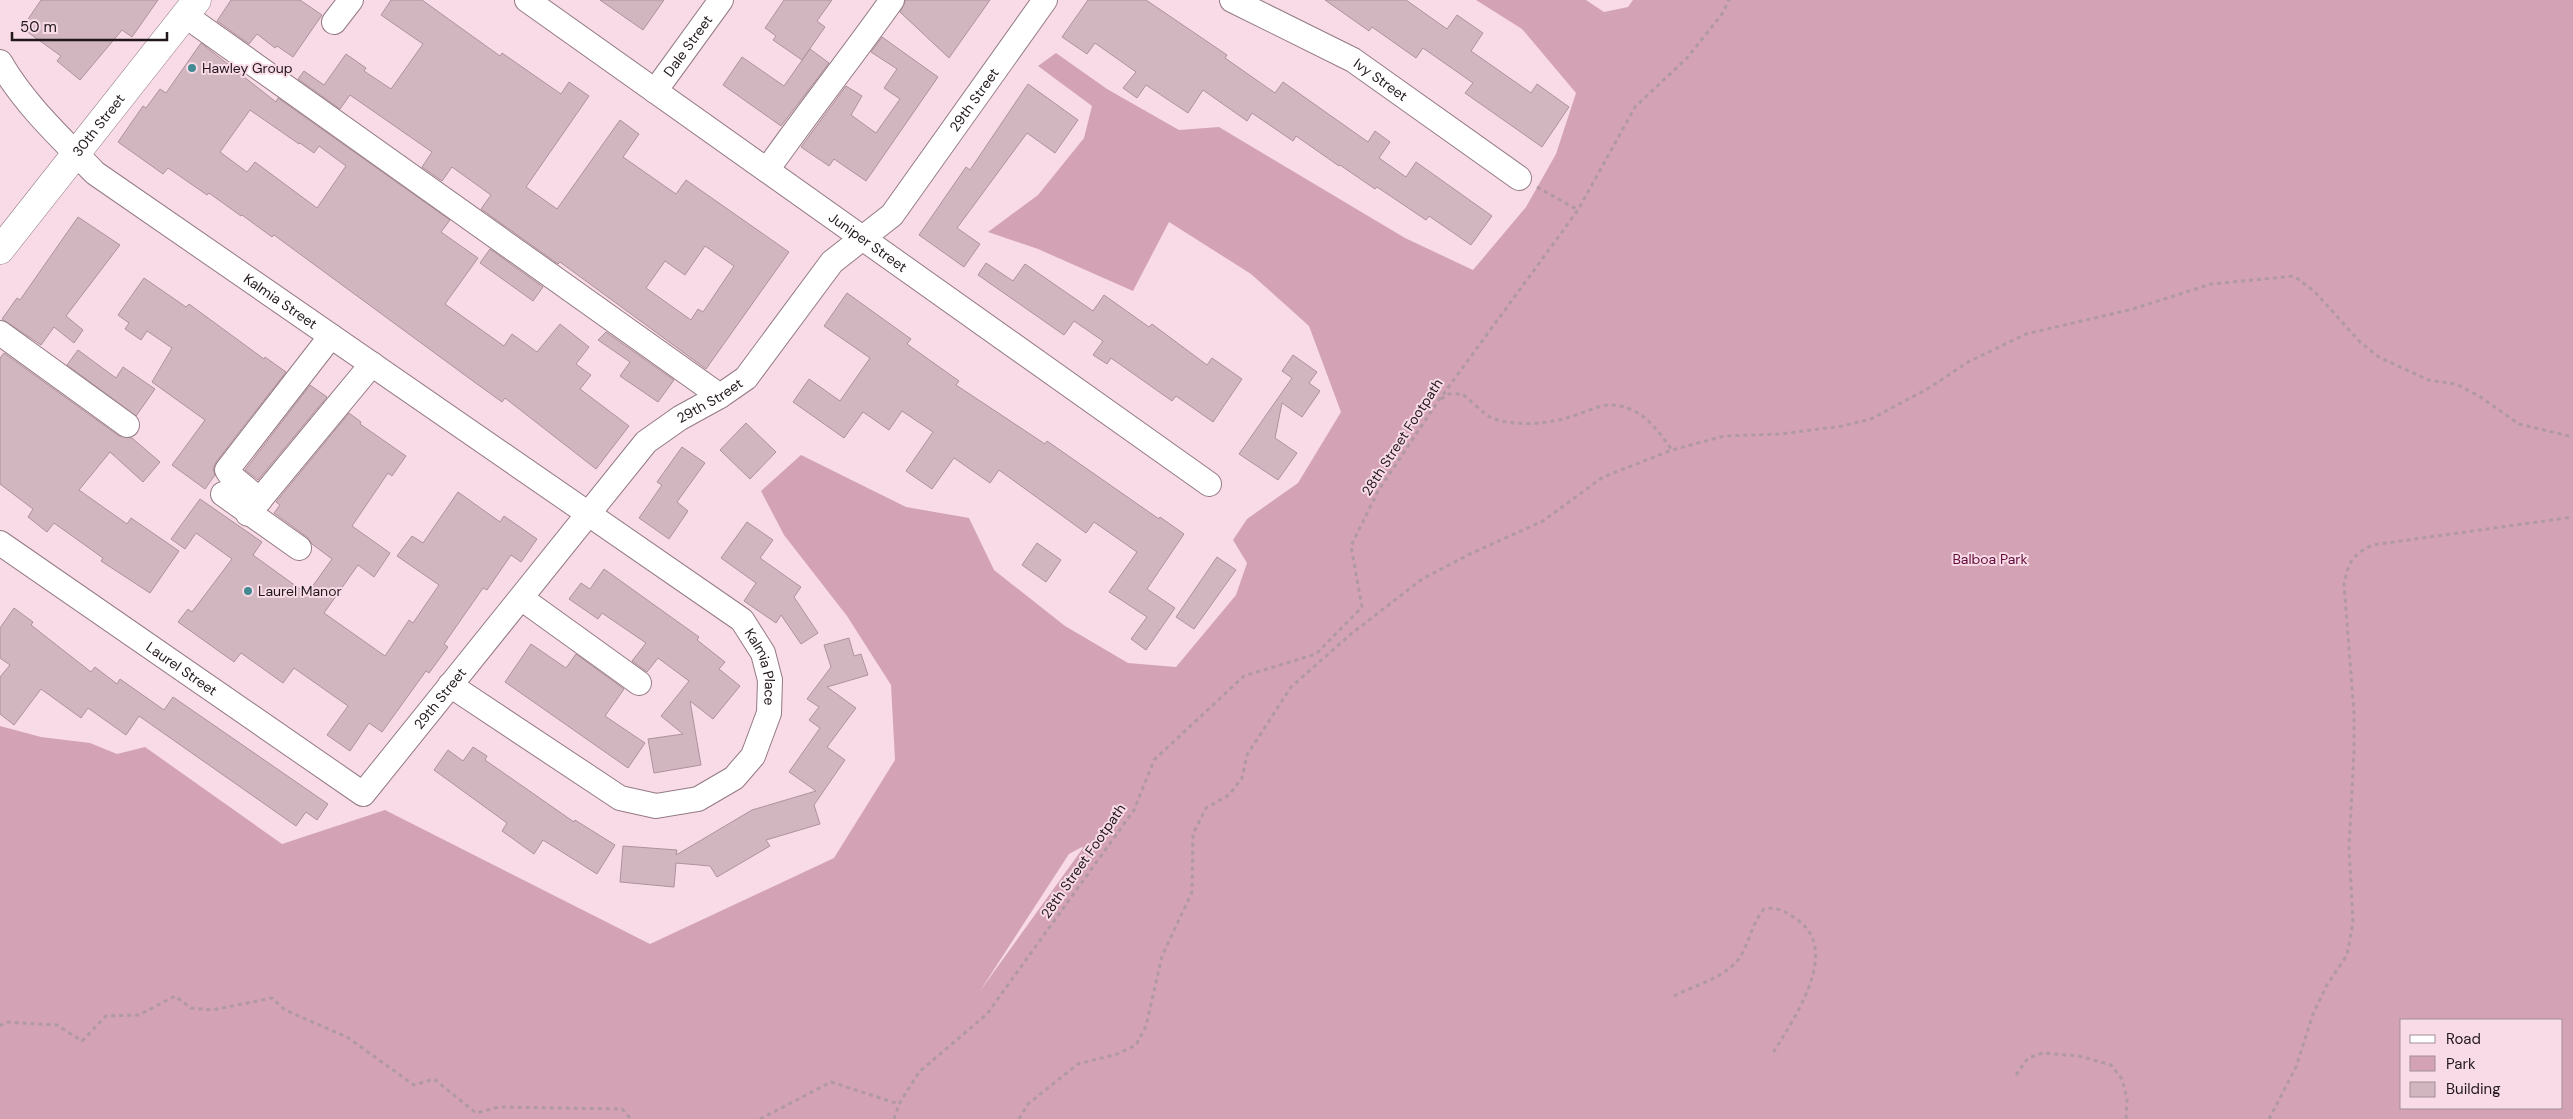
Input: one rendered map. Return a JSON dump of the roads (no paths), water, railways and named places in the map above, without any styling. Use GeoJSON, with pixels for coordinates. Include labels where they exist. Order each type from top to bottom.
{"type":"FeatureCollection","features":[{"type":"Feature","properties":{"kind":"main road","name":"30th Street"},"geometry":{"type":"LineString","coordinates":[[0,250],[192,8]]}},
{"type":"Feature","properties":{"kind":"street"},"geometry":{"type":"LineString","coordinates":[[334,22],[351,0]]}},
{"type":"Feature","properties":{"kind":"street","name":"Juniper Street"},"geometry":{"type":"LineString","coordinates":[[527,0],[1209,484]]}},
{"type":"Feature","properties":{"kind":"street","name":"Dale Street"},"geometry":{"type":"LineString","coordinates":[[655,91],[721,0]]}},
{"type":"Feature","properties":{"kind":"street"},"geometry":{"type":"LineString","coordinates":[[766,170],[810,109],[831,86],[892,0]]}},
{"type":"Feature","properties":{"kind":"street","name":"29th Street"},"geometry":{"type":"LineString","coordinates":[[363,794],[646,442],[680,418],[720,396],[746,378],[832,262],[892,215],[1046,0]]}},
{"type":"Feature","properties":{"kind":"street","name":"Ivy Street"},"geometry":{"type":"LineString","coordinates":[[1232,0],[1353,60],[1519,178]]}},
{"type":"Feature","properties":{"kind":"street"},"geometry":{"type":"LineString","coordinates":[[192,8],[720,396]]}},
{"type":"Feature","properties":{"kind":"street","name":"Kalmia Street"},"geometry":{"type":"LineString","coordinates":[[0,62],[32,109],[95,173],[589,513]]}},
{"type":"Feature","properties":{"kind":"street"},"geometry":{"type":"LineString","coordinates":[[0,332],[127,425]]}},
{"type":"Feature","properties":{"kind":"street"},"geometry":{"type":"LineString","coordinates":[[299,548],[254,507],[227,470],[332,336]]}},
{"type":"Feature","properties":{"kind":"street"},"geometry":{"type":"LineString","coordinates":[[254,507],[372,364]]}},
{"type":"Feature","properties":{"kind":"street"},"geometry":{"type":"LineString","coordinates":[[223,494],[254,507]]}},
{"type":"Feature","properties":{"kind":"street","name":"Kalmia Place"},"geometry":{"type":"LineString","coordinates":[[450,686],[620,798],[656,806],[698,799],[734,778],[753,756],[769,713],[770,680],[763,652],[742,620],[589,513]]}},
{"type":"Feature","properties":{"kind":"street","name":"Laurel Street"},"geometry":{"type":"LineString","coordinates":[[0,543],[363,794]]}},
{"type":"Feature","properties":{"kind":"street"},"geometry":{"type":"LineString","coordinates":[[521,598],[639,683]]}},
{"type":"Feature","properties":{"kind":"place","name":"Hawley Group"},"geometry":{"type":"Point","coordinates":[192,68]}},
{"type":"Feature","properties":{"kind":"place","name":"Laurel Manor"},"geometry":{"type":"Point","coordinates":[248,591]}},
{"type":"Feature","properties":{"kind":"park label","name":"Balboa Park"},"geometry":{"type":"Point","coordinates":[1990,559]}}]}
